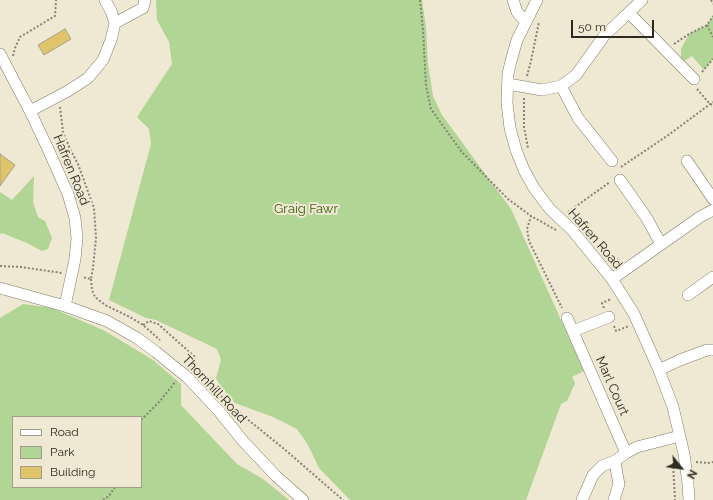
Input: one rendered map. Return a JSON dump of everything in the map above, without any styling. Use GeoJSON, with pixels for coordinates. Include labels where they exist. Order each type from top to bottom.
{"type":"FeatureCollection","features":[{"type":"Feature","properties":{"kind":"street"},"geometry":{"type":"LineString","coordinates":[[30,111],[68,91],[88,78],[103,60],[111,40],[115,23],[105,0]]}},
{"type":"Feature","properties":{"kind":"street"},"geometry":{"type":"LineString","coordinates":[[115,23],[143,8],[146,0]]}},
{"type":"Feature","properties":{"kind":"street"},"geometry":{"type":"LineString","coordinates":[[513,0],[517,12],[526,22]]}},
{"type":"Feature","properties":{"kind":"street","name":"Hafren Road"},"geometry":{"type":"LineString","coordinates":[[538,0],[517,40],[508,74],[507,103],[510,128],[516,150],[524,170],[534,188],[549,208],[572,230],[612,279],[634,314],[659,370],[673,407],[685,463],[689,500]]}},
{"type":"Feature","properties":{"kind":"street"},"geometry":{"type":"LineString","coordinates":[[508,84],[542,90],[560,86],[576,75],[604,36],[642,0]]}},
{"type":"Feature","properties":{"kind":"street"},"geometry":{"type":"LineString","coordinates":[[629,13],[694,79]]}},
{"type":"Feature","properties":{"kind":"street","name":"Hafren Road"},"geometry":{"type":"LineString","coordinates":[[0,54],[48,149],[68,194],[75,218],[77,238],[75,259],[65,306]]}},
{"type":"Feature","properties":{"kind":"street"},"geometry":{"type":"LineString","coordinates":[[560,86],[578,118],[612,161]]}},
{"type":"Feature","properties":{"kind":"street"},"geometry":{"type":"LineString","coordinates":[[687,161],[713,199]]}},
{"type":"Feature","properties":{"kind":"street"},"geometry":{"type":"LineString","coordinates":[[620,180],[646,217],[661,244]]}},
{"type":"Feature","properties":{"kind":"street"},"geometry":{"type":"LineString","coordinates":[[612,279],[700,217],[713,210]]}},
{"type":"Feature","properties":{"kind":"street"},"geometry":{"type":"LineString","coordinates":[[688,295],[713,277]]}},
{"type":"Feature","properties":{"kind":"street","name":"Thornhill Road"},"geometry":{"type":"LineString","coordinates":[[0,288],[65,306],[107,321],[137,338],[187,377],[276,476],[304,500]]}},
{"type":"Feature","properties":{"kind":"street"},"geometry":{"type":"LineString","coordinates":[[573,331],[608,317]]}},
{"type":"Feature","properties":{"kind":"street","name":"Marl Court"},"geometry":{"type":"LineString","coordinates":[[567,318],[626,453]]}},
{"type":"Feature","properties":{"kind":"street"},"geometry":{"type":"LineString","coordinates":[[659,370],[707,350],[713,350]]}},
{"type":"Feature","properties":{"kind":"street"},"geometry":{"type":"LineString","coordinates":[[582,500],[593,475],[602,466],[615,461],[637,447],[680,436]]}},
{"type":"Feature","properties":{"kind":"street"},"geometry":{"type":"LineString","coordinates":[[614,500],[619,484],[615,461]]}},
{"type":"Feature","properties":{"kind":"path"},"geometry":{"type":"LineString","coordinates":[[420,0],[426,86],[431,109],[461,151],[508,199],[531,216]]}},
{"type":"Feature","properties":{"kind":"path"},"geometry":{"type":"LineString","coordinates":[[711,0],[713,4]]}},
{"type":"Feature","properties":{"kind":"path"},"geometry":{"type":"LineString","coordinates":[[665,50],[689,34],[708,25],[713,16]]}},
{"type":"Feature","properties":{"kind":"path"},"geometry":{"type":"LineString","coordinates":[[708,25],[713,36]]}},
{"type":"Feature","properties":{"kind":"path"},"geometry":{"type":"LineString","coordinates":[[143,325],[149,321],[158,324],[195,357],[195,361],[191,365]]}},
{"type":"Feature","properties":{"kind":"path"},"geometry":{"type":"LineString","coordinates":[[142,419],[160,401],[176,381]]}},
{"type":"Feature","properties":{"kind":"path"},"geometry":{"type":"LineString","coordinates":[[694,462],[713,462]]}},
{"type":"Feature","properties":{"kind":"path"},"geometry":{"type":"LineString","coordinates":[[103,500],[109,496],[114,488]]}},
{"type":"Feature","properties":{"kind":"green space","name":"Graig Fawr"},"geometry":{"type":"Polygon","coordinates":[[[156,0],[422,0],[426,27],[428,64],[433,96],[442,115],[511,209],[584,371],[572,377],[575,383],[567,401],[561,404],[526,500],[350,500],[319,468],[308,445],[297,429],[273,417],[235,403],[220,386],[216,378],[221,360],[217,349],[156,320],[146,318],[109,300],[151,144],[149,129],[137,117],[172,64],[169,42],[157,20],[156,0]]]}},
{"type":"Feature","properties":{"kind":"green space"},"geometry":{"type":"Polygon","coordinates":[[[713,16],[713,59],[704,70],[692,56],[684,61],[681,59],[681,49],[689,34],[707,25],[713,16]]]}},
{"type":"Feature","properties":{"kind":"green space"},"geometry":{"type":"Polygon","coordinates":[[[34,176],[33,202],[38,217],[45,221],[52,238],[48,249],[42,251],[27,243],[2,233],[0,234],[0,192],[12,200],[34,176]]]}},
{"type":"Feature","properties":{"kind":"green space"},"geometry":{"type":"Polygon","coordinates":[[[23,304],[52,308],[105,331],[153,360],[181,384],[181,405],[237,464],[263,479],[289,500],[0,500],[0,318],[23,304]]]}},
{"type":"Feature","properties":{"kind":"building"},"geometry":{"type":"Polygon","coordinates":[[[65,29],[71,39],[44,55],[38,45],[65,29]]]}},
{"type":"Feature","properties":{"kind":"building"},"geometry":{"type":"Polygon","coordinates":[[[0,154],[15,165],[0,186],[0,154]]]}}]}
